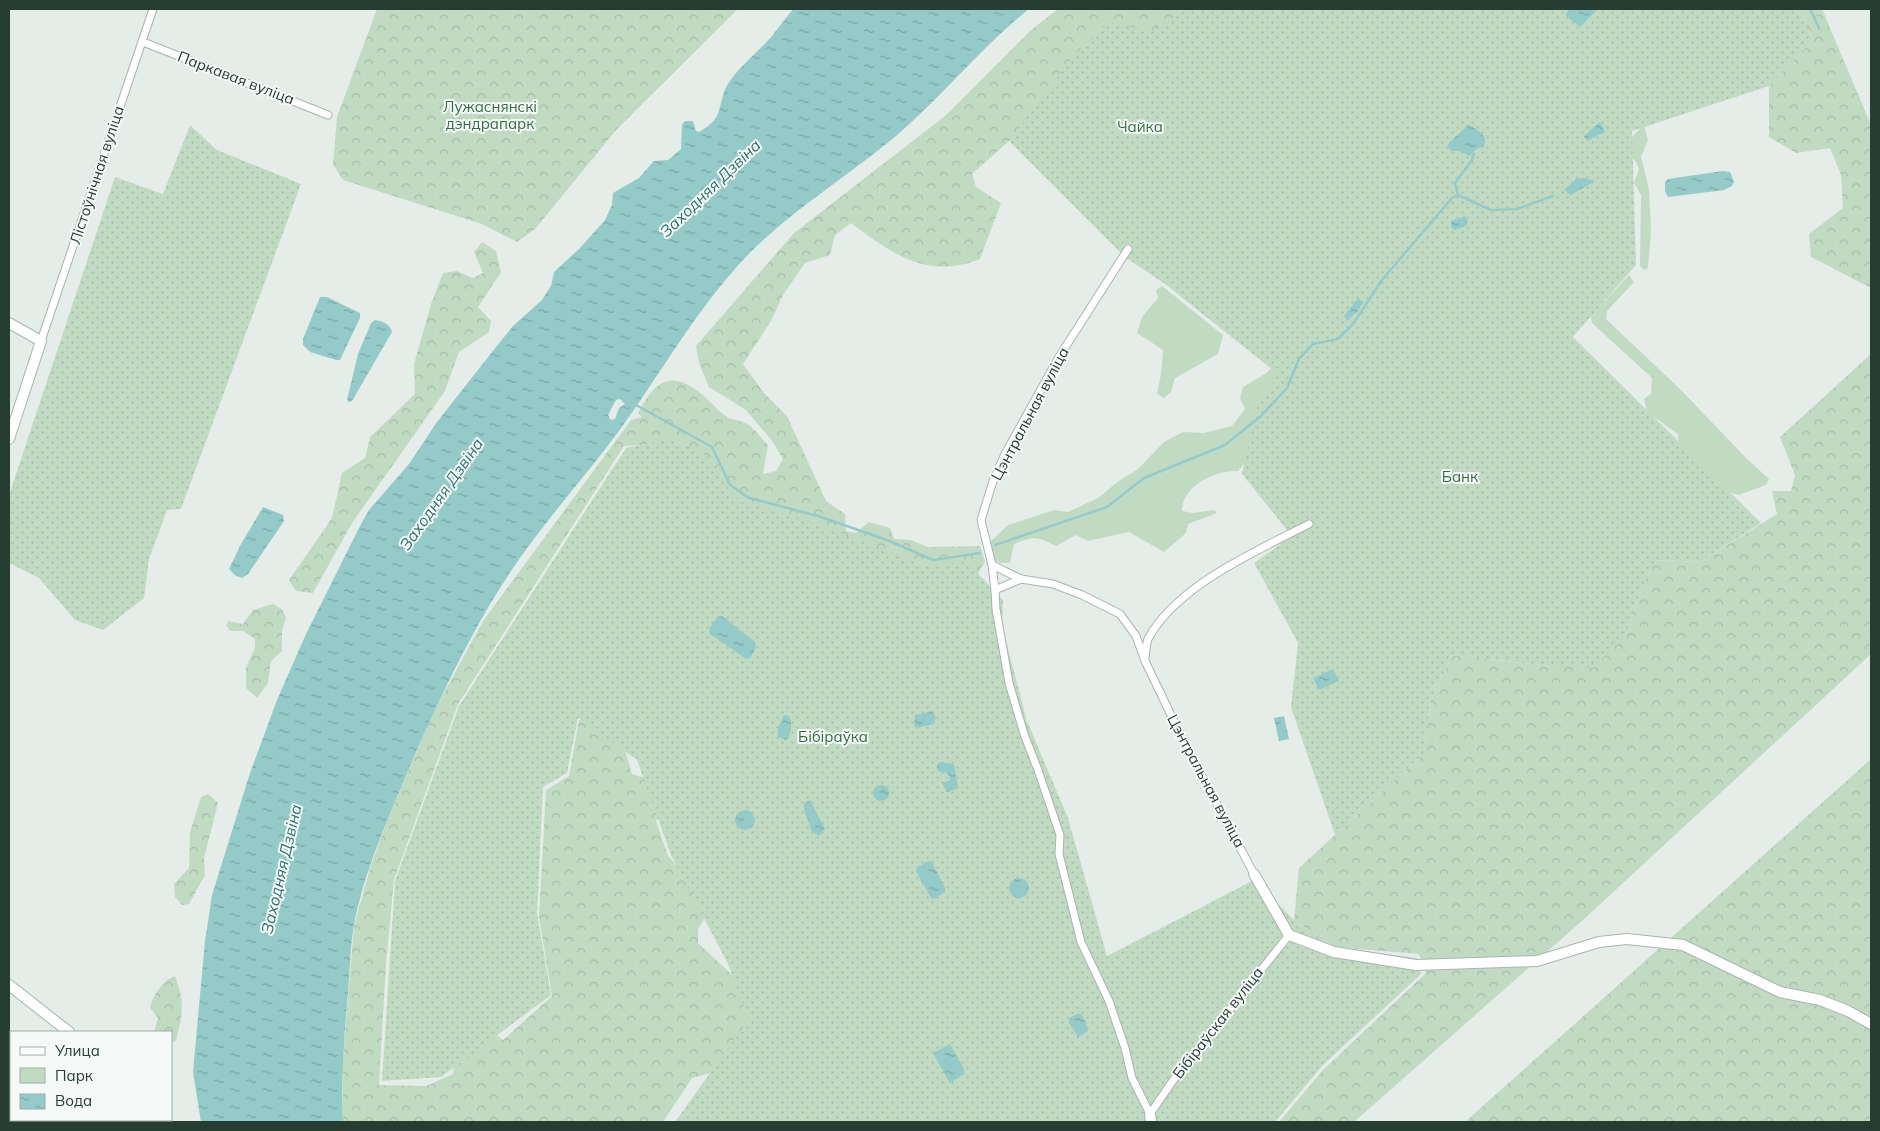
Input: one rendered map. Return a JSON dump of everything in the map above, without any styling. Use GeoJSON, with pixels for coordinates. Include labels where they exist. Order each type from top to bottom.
{"type":"FeatureCollection","features":[{"type":"Feature","properties":{"kind":"street","name":"Лістоўнічная вуліца"},"geometry":{"type":"LineString","coordinates":[[41,341],[153,9]]}},
{"type":"Feature","properties":{"kind":"street","name":"Паркавая вуліца"},"geometry":{"type":"LineString","coordinates":[[143,42],[328,115]]}},
{"type":"Feature","properties":{"kind":"street","name":"Цэнтральная вуліца"},"geometry":{"type":"LineString","coordinates":[[1128,250],[1059,357],[1006,454],[994,481],[981,520],[992,565],[1021,579],[1053,584],[1082,595],[1120,614],[1136,636],[1145,661],[1184,742],[1254,874]]}},
{"type":"Feature","properties":{"kind":"street"},"geometry":{"type":"LineString","coordinates":[[9,324],[41,341],[9,439]]}},
{"type":"Feature","properties":{"kind":"street"},"geometry":{"type":"LineString","coordinates":[[1145,661],[1147,640],[1186,595],[1221,570],[1308,524]]}},
{"type":"Feature","properties":{"kind":"street"},"geometry":{"type":"LineString","coordinates":[[992,565],[996,609],[1010,683],[1024,734],[1060,836],[1058,854],[1081,942],[1109,1001],[1125,1048],[1132,1078],[1150,1118]]}},
{"type":"Feature","properties":{"kind":"street"},"geometry":{"type":"LineString","coordinates":[[995,590],[1021,579]]}},
{"type":"Feature","properties":{"kind":"street"},"geometry":{"type":"LineString","coordinates":[[1254,874],[1289,936],[1334,952],[1416,965],[1538,961],[1599,942],[1627,939],[1674,944],[1683,946],[1780,992],[1820,1000],[1848,1010],[1871,1024]]}},
{"type":"Feature","properties":{"kind":"street","name":"Бібіраўская вуліца"},"geometry":{"type":"LineString","coordinates":[[1150,1118],[1174,1079],[1289,936]]}},
{"type":"Feature","properties":{"kind":"street"},"geometry":{"type":"LineString","coordinates":[[9,985],[67,1031]]}},
{"type":"Feature","properties":{"kind":"green space","name":"Лужаснянскі дэндрапарк"},"geometry":{"type":"Polygon","coordinates":[[[377,9],[738,9],[617,129],[535,229],[517,242],[482,224],[343,180],[333,164],[337,117],[377,9]]]}},
{"type":"Feature","properties":{"kind":"green space"},"geometry":{"type":"Polygon","coordinates":[[[1058,9],[1227,9],[1009,141],[972,174],[976,187],[1001,203],[980,259],[961,265],[944,267],[927,265],[896,254],[851,223],[835,235],[830,255],[805,263],[783,295],[771,321],[743,364],[764,393],[787,416],[826,501],[845,514],[846,531],[856,533],[869,522],[890,528],[894,539],[911,540],[927,547],[980,546],[985,562],[974,580],[966,586],[735,501],[673,443],[624,446],[458,704],[394,880],[386,964],[379,1085],[426,1086],[453,1074],[455,1052],[493,1032],[503,1040],[552,996],[539,917],[546,790],[569,776],[579,720],[590,720],[625,750],[632,774],[649,779],[664,812],[656,821],[668,856],[693,883],[705,918],[698,929],[698,943],[760,1001],[722,1070],[692,1078],[663,1122],[343,1122],[343,1058],[354,926],[370,868],[387,821],[434,711],[483,621],[631,420],[642,417],[638,413],[651,392],[658,386],[666,382],[683,382],[704,396],[727,417],[743,422],[751,427],[768,445],[763,474],[776,471],[783,459],[773,442],[746,410],[709,387],[699,363],[696,346],[794,233],[945,116],[1031,30],[1058,9]]]}},
{"type":"Feature","properties":{"kind":"green space","name":"Банк"},"geometry":{"type":"Polygon","coordinates":[[[1188,9],[1799,9],[1813,40],[1769,86],[1632,131],[1636,265],[1573,337],[1761,523],[1700,562],[1657,560],[1644,583],[1626,635],[1593,668],[1550,666],[1452,655],[1430,702],[1424,753],[1335,835],[1291,707],[1298,643],[1254,563],[1292,536],[1242,474],[1256,409],[1278,374],[1165,284],[1125,257],[1009,141],[1075,54],[1109,22],[1150,31],[1188,9]]]}},
{"type":"Feature","properties":{"kind":"green space"},"geometry":{"type":"Polygon","coordinates":[[[1799,9],[1822,9],[1871,125],[1871,288],[1811,257],[1809,234],[1843,208],[1841,175],[1830,148],[1796,153],[1769,137],[1769,86],[1813,40],[1799,9]]]}},
{"type":"Feature","properties":{"kind":"green space"},"geometry":{"type":"Polygon","coordinates":[[[1643,122],[1648,140],[1641,157],[1649,190],[1651,230],[1648,268],[1644,270],[1640,266],[1641,195],[1634,183],[1639,169],[1635,160],[1622,152],[1627,142],[1639,130],[1643,122]]]}},
{"type":"Feature","properties":{"kind":"green space"},"geometry":{"type":"Polygon","coordinates":[[[190,125],[217,150],[301,184],[181,509],[167,510],[149,559],[144,598],[103,630],[75,620],[39,578],[9,563],[9,495],[115,177],[163,194],[190,125]]]}},
{"type":"Feature","properties":{"kind":"green space"},"geometry":{"type":"Polygon","coordinates":[[[482,242],[496,251],[501,272],[478,307],[491,321],[489,332],[459,352],[445,391],[352,523],[313,593],[296,591],[289,580],[332,518],[342,473],[365,458],[370,437],[415,394],[414,364],[431,304],[443,273],[457,271],[473,278],[483,273],[474,252],[482,242]]]}},
{"type":"Feature","properties":{"kind":"green space"},"geometry":{"type":"Polygon","coordinates":[[[1629,275],[1634,282],[1607,311],[1606,319],[1681,390],[1746,458],[1769,479],[1766,485],[1739,495],[1728,492],[1678,449],[1678,434],[1647,412],[1644,399],[1651,394],[1652,378],[1592,323],[1591,316],[1629,275]]]}},
{"type":"Feature","properties":{"kind":"green space"},"geometry":{"type":"Polygon","coordinates":[[[1162,286],[1223,335],[1218,354],[1175,378],[1171,392],[1164,398],[1157,394],[1163,350],[1137,333],[1142,317],[1158,298],[1156,290],[1162,286]]]}},
{"type":"Feature","properties":{"kind":"green space"},"geometry":{"type":"Polygon","coordinates":[[[1298,344],[1261,445],[1238,471],[1229,471],[1211,476],[1194,487],[1184,502],[1182,511],[1193,513],[1214,510],[1217,513],[1188,524],[1186,533],[1164,552],[1129,532],[1088,541],[1076,535],[1056,546],[1044,540],[1031,538],[1014,544],[1010,563],[1000,563],[992,559],[990,542],[1008,525],[1054,510],[1068,512],[1098,498],[1120,480],[1137,470],[1164,442],[1183,432],[1204,433],[1232,426],[1245,409],[1240,398],[1243,387],[1265,374],[1298,344]]]}},
{"type":"Feature","properties":{"kind":"green space"},"geometry":{"type":"Polygon","coordinates":[[[1871,354],[1871,654],[1583,920],[1354,1122],[1279,1122],[1323,1070],[1426,973],[1419,954],[1334,947],[1294,920],[1299,868],[1424,753],[1430,702],[1452,655],[1550,666],[1626,635],[1644,583],[1657,560],[1700,562],[1777,514],[1772,491],[1791,491],[1795,475],[1780,437],[1871,354]]]}},
{"type":"Feature","properties":{"kind":"green space","name":"Бібіраўка"},"geometry":{"type":"Polygon","coordinates":[[[672,439],[706,455],[726,486],[742,502],[794,516],[925,565],[967,562],[1003,600],[1002,626],[1027,721],[1068,818],[1107,956],[1254,880],[1294,920],[1334,947],[1417,958],[1421,974],[1323,1065],[1275,1122],[675,1122],[749,1019],[728,964],[671,855],[637,760],[578,718],[567,773],[543,787],[537,913],[551,995],[441,1077],[382,1081],[395,881],[459,706],[626,448],[672,439]]]}},
{"type":"Feature","properties":{"kind":"green space"},"geometry":{"type":"Polygon","coordinates":[[[273,604],[282,609],[286,618],[282,630],[282,651],[271,661],[268,683],[257,698],[246,688],[246,668],[255,647],[255,639],[243,631],[230,631],[226,625],[229,621],[243,624],[253,610],[273,604]]]}},
{"type":"Feature","properties":{"kind":"green space"},"geometry":{"type":"Polygon","coordinates":[[[1871,759],[1871,1122],[1465,1122],[1871,759]]]}},
{"type":"Feature","properties":{"kind":"green space"},"geometry":{"type":"Polygon","coordinates":[[[208,794],[218,803],[204,858],[205,875],[189,904],[182,905],[175,897],[174,884],[189,868],[190,832],[201,797],[208,794]]]}},
{"type":"Feature","properties":{"kind":"green space"},"geometry":{"type":"Polygon","coordinates":[[[175,976],[182,1001],[176,1041],[172,1043],[172,1031],[154,1031],[158,1018],[150,1008],[153,998],[159,989],[175,976]]]}},
{"type":"Feature","properties":{"kind":"water","name":"Заходняя Дзвіна"},"geometry":{"type":"Polygon","coordinates":[[[793,9],[1029,9],[995,39],[930,105],[896,136],[779,226],[743,260],[709,301],[619,431],[537,535],[496,594],[468,643],[430,720],[384,828],[358,905],[351,950],[343,1058],[343,1122],[201,1122],[193,1072],[205,941],[212,895],[250,773],[277,700],[306,634],[361,524],[369,510],[409,464],[437,422],[496,347],[513,326],[542,300],[551,286],[554,272],[580,248],[605,220],[612,205],[613,193],[639,178],[654,161],[668,160],[681,149],[682,125],[685,121],[693,121],[696,131],[699,132],[715,119],[718,115],[724,92],[733,77],[772,36],[793,9]],[[620,399],[616,400],[608,415],[611,420],[615,419],[619,408],[625,404],[620,399]]]}},
{"type":"Feature","properties":{"kind":"water"},"geometry":{"type":"Polygon","coordinates":[[[1570,9],[1598,9],[1580,27],[1566,16],[1570,9]]]}},
{"type":"Feature","properties":{"kind":"water"},"geometry":{"type":"Polygon","coordinates":[[[1600,122],[1605,132],[1587,141],[1584,136],[1600,122]]]}},
{"type":"Feature","properties":{"kind":"water"},"geometry":{"type":"Polygon","coordinates":[[[1468,125],[1476,128],[1484,137],[1485,144],[1483,148],[1478,147],[1470,156],[1459,151],[1451,151],[1448,146],[1449,143],[1468,125]]]}},
{"type":"Feature","properties":{"kind":"water"},"geometry":{"type":"Polygon","coordinates":[[[1723,171],[1730,172],[1734,182],[1732,186],[1724,190],[1668,197],[1665,191],[1665,182],[1668,179],[1723,171]]]}},
{"type":"Feature","properties":{"kind":"water"},"geometry":{"type":"Polygon","coordinates":[[[1585,178],[1595,181],[1571,195],[1564,190],[1576,179],[1585,178]]]}},
{"type":"Feature","properties":{"kind":"water"},"geometry":{"type":"Polygon","coordinates":[[[1465,216],[1468,222],[1466,226],[1454,230],[1451,227],[1451,221],[1465,216]]]}},
{"type":"Feature","properties":{"kind":"water"},"geometry":{"type":"Polygon","coordinates":[[[320,297],[327,297],[360,313],[360,318],[340,360],[310,352],[303,345],[303,339],[320,297]]]}},
{"type":"Feature","properties":{"kind":"water"},"geometry":{"type":"Polygon","coordinates":[[[1358,298],[1363,302],[1358,311],[1347,321],[1344,316],[1358,298]]]}},
{"type":"Feature","properties":{"kind":"water"},"geometry":{"type":"Polygon","coordinates":[[[375,320],[386,323],[392,332],[352,401],[349,402],[347,400],[358,354],[371,323],[375,320]]]}},
{"type":"Feature","properties":{"kind":"water"},"geometry":{"type":"Polygon","coordinates":[[[263,507],[283,515],[284,521],[248,574],[242,578],[236,576],[229,569],[263,507]]]}},
{"type":"Feature","properties":{"kind":"water"},"geometry":{"type":"Polygon","coordinates":[[[722,616],[755,642],[756,648],[750,658],[746,659],[710,634],[709,630],[717,617],[722,616]]]}},
{"type":"Feature","properties":{"kind":"water"},"geometry":{"type":"Polygon","coordinates":[[[1333,669],[1339,681],[1319,690],[1313,678],[1333,669]]]}},
{"type":"Feature","properties":{"kind":"water"},"geometry":{"type":"Polygon","coordinates":[[[932,711],[936,718],[934,724],[916,728],[914,726],[915,715],[932,711]]]}},
{"type":"Feature","properties":{"kind":"water"},"geometry":{"type":"Polygon","coordinates":[[[784,715],[789,716],[791,722],[790,732],[786,740],[778,737],[778,728],[784,715]]]}},
{"type":"Feature","properties":{"kind":"water"},"geometry":{"type":"Polygon","coordinates":[[[1284,716],[1289,739],[1279,741],[1274,718],[1284,716]]]}},
{"type":"Feature","properties":{"kind":"water"},"geometry":{"type":"Polygon","coordinates":[[[940,762],[954,764],[958,786],[955,790],[947,792],[942,783],[950,780],[950,777],[947,773],[938,771],[937,765],[940,762]]]}},
{"type":"Feature","properties":{"kind":"water"},"geometry":{"type":"Polygon","coordinates":[[[881,785],[889,793],[881,801],[873,793],[881,785]]]}},
{"type":"Feature","properties":{"kind":"water"},"geometry":{"type":"Polygon","coordinates":[[[810,800],[825,829],[819,836],[812,832],[804,810],[804,804],[810,800]]]}},
{"type":"Feature","properties":{"kind":"water"},"geometry":{"type":"Polygon","coordinates":[[[745,810],[752,813],[755,820],[752,827],[745,830],[738,827],[735,820],[738,813],[745,810]]]}},
{"type":"Feature","properties":{"kind":"water"},"geometry":{"type":"Polygon","coordinates":[[[929,861],[932,862],[945,888],[945,892],[934,899],[931,898],[916,871],[917,867],[929,861]]]}},
{"type":"Feature","properties":{"kind":"water"},"geometry":{"type":"Polygon","coordinates":[[[1019,878],[1026,881],[1029,888],[1026,895],[1019,898],[1012,895],[1009,888],[1012,881],[1019,878]]]}},
{"type":"Feature","properties":{"kind":"water"},"geometry":{"type":"Polygon","coordinates":[[[1081,1014],[1086,1022],[1088,1031],[1078,1037],[1069,1023],[1069,1018],[1081,1014]]]}},
{"type":"Feature","properties":{"kind":"water"},"geometry":{"type":"Polygon","coordinates":[[[950,1044],[964,1069],[964,1074],[950,1083],[933,1053],[950,1044]]]}},
{"type":"Feature","properties":{"kind":"waterway"},"geometry":{"type":"LineString","coordinates":[[1810,9],[1819,28]]}},
{"type":"Feature","properties":{"kind":"waterway"},"geometry":{"type":"LineString","coordinates":[[1458,195],[1455,183],[1472,160],[1474,154]]}},
{"type":"Feature","properties":{"kind":"waterway"},"geometry":{"type":"LineString","coordinates":[[995,545],[1107,507],[1144,478],[1225,445],[1261,416],[1287,388],[1299,359],[1313,344],[1338,339],[1353,324],[1382,280],[1452,198],[1458,195],[1491,210],[1517,209],[1553,196]]}},
{"type":"Feature","properties":{"kind":"waterway"},"geometry":{"type":"LineString","coordinates":[[636,405],[712,447],[730,485],[749,498],[818,516],[887,540],[933,560],[980,553]]}},
{"type":"Feature","properties":{"kind":"park label","name":"Чайка"},"geometry":{"type":"Point","coordinates":[1140,127]}}]}
